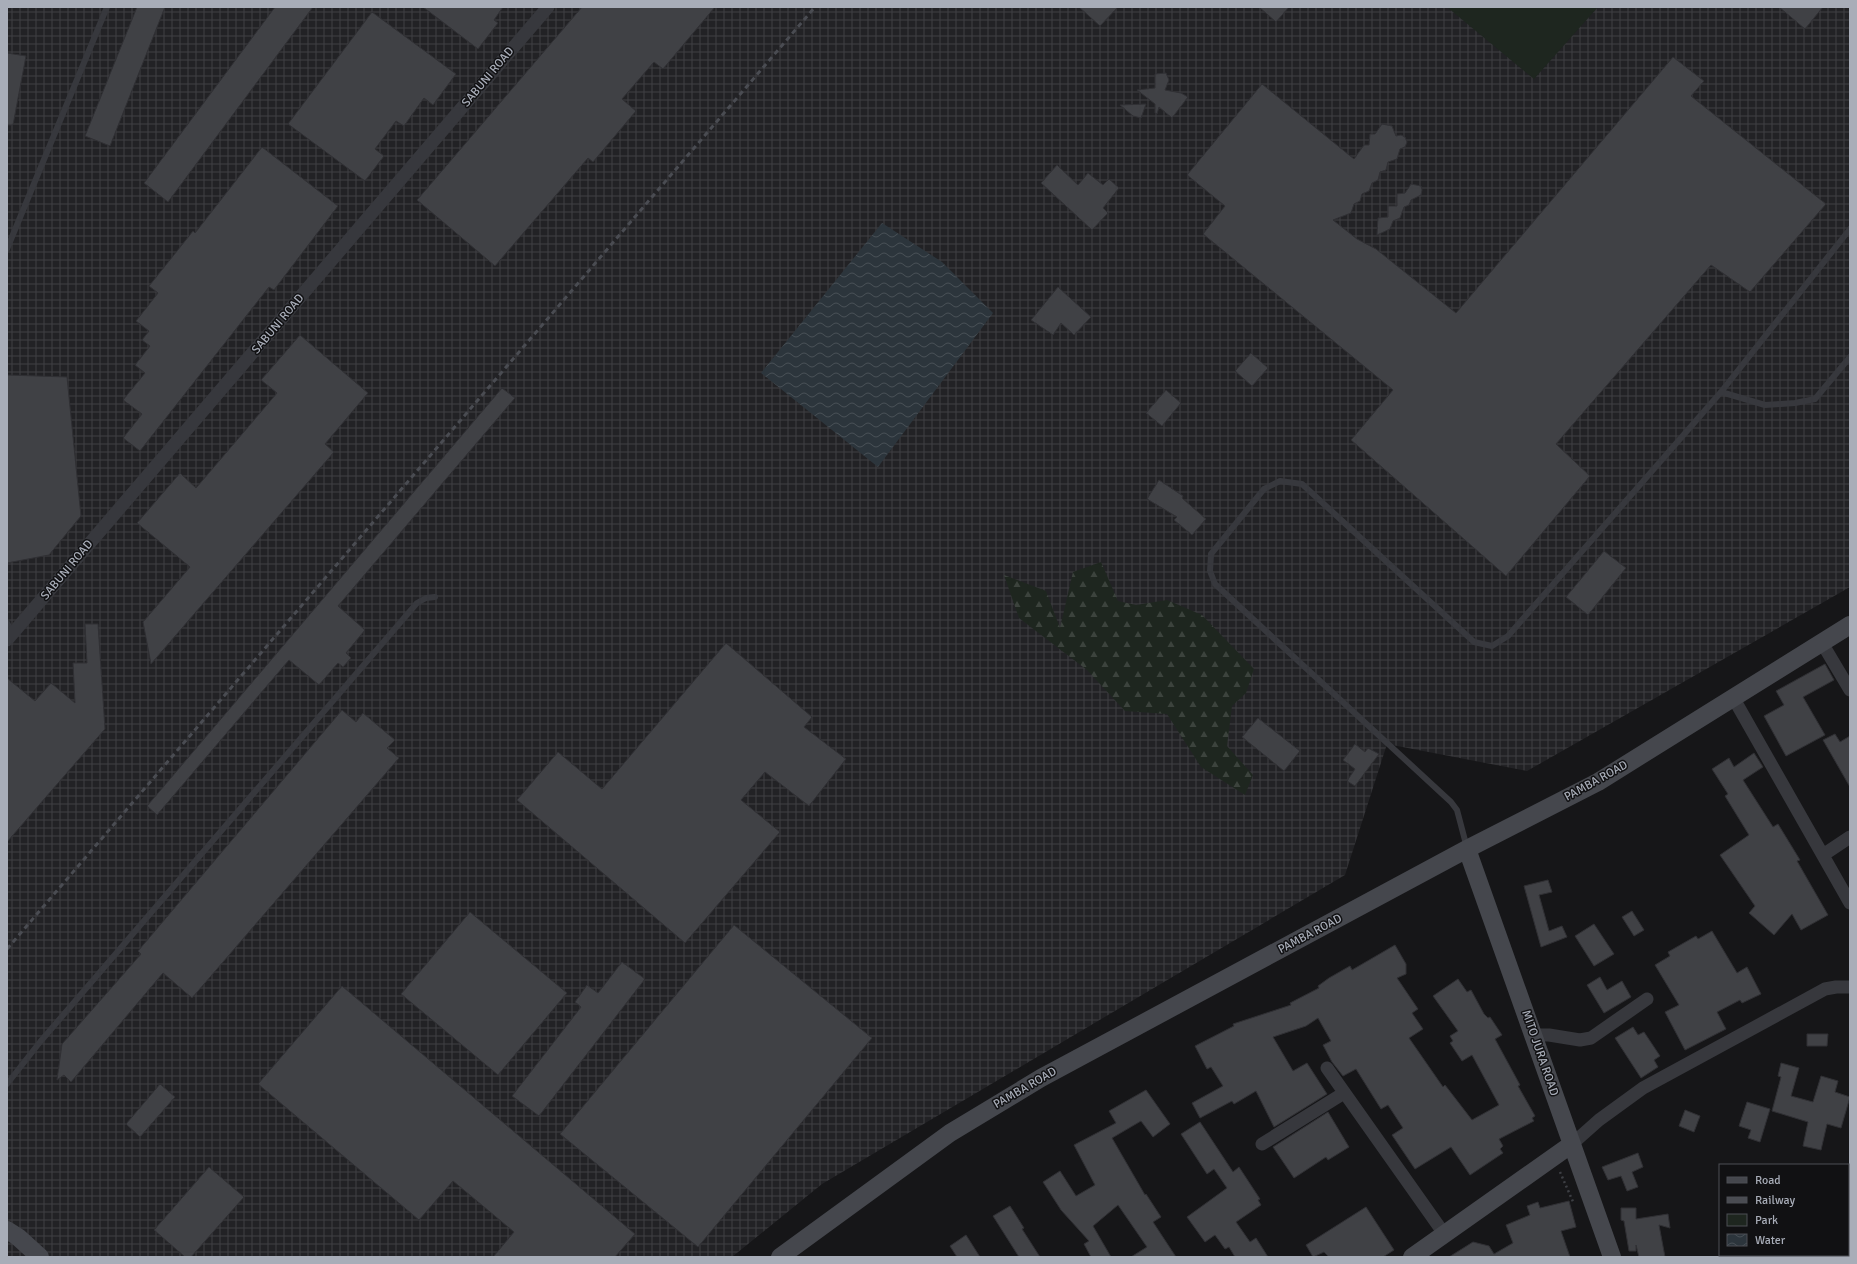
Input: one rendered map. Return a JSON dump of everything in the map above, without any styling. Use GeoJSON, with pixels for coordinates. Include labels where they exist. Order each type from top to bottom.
{"type":"FeatureCollection","features":[{"type":"Feature","properties":{"kind":"main road","name":"PAMBA ROAD"},"geometry":{"type":"LineString","coordinates":[[780,1257],[950,1133],[1034,1082],[1467,849],[1598,782],[1734,699],[1850,625]]}},
{"type":"Feature","properties":{"kind":"main road","name":"MITO JURA ROAD"},"geometry":{"type":"LineString","coordinates":[[1467,849],[1535,1035],[1612,1257]]}},
{"type":"Feature","properties":{"kind":"main road"},"geometry":{"type":"LineString","coordinates":[[1412,1257],[1572,1144]]}},
{"type":"Feature","properties":{"kind":"main road"},"geometry":{"type":"LineString","coordinates":[[7,1230],[18,1237],[40,1257]]}},
{"type":"Feature","properties":{"kind":"street","name":"SABUNI ROAD"},"geometry":{"type":"LineString","coordinates":[[9,633],[548,7]]}},
{"type":"Feature","properties":{"kind":"street"},"geometry":{"type":"LineString","coordinates":[[1822,643],[1850,690]]}},
{"type":"Feature","properties":{"kind":"street"},"geometry":{"type":"LineString","coordinates":[[1734,699],[1850,903]]}},
{"type":"Feature","properties":{"kind":"street"},"geometry":{"type":"LineString","coordinates":[[1823,855],[1850,837]]}},
{"type":"Feature","properties":{"kind":"street"},"geometry":{"type":"LineString","coordinates":[[1572,1144],[1599,1120],[1643,1088],[1824,989],[1836,987],[1850,988]]}},
{"type":"Feature","properties":{"kind":"street"},"geometry":{"type":"LineString","coordinates":[[1535,1035],[1549,1035],[1580,1040],[1591,1038],[1647,999]]}},
{"type":"Feature","properties":{"kind":"street"},"geometry":{"type":"LineString","coordinates":[[1326,1068],[1445,1235]]}},
{"type":"Feature","properties":{"kind":"street"},"geometry":{"type":"LineString","coordinates":[[1262,1144],[1344,1093]]}},
{"type":"Feature","properties":{"kind":"lane"},"geometry":{"type":"LineString","coordinates":[[7,249],[106,7]]}},
{"type":"Feature","properties":{"kind":"lane"},"geometry":{"type":"LineString","coordinates":[[1467,849],[1457,810],[1451,802],[1215,584],[1210,571],[1211,554],[1264,489],[1280,481],[1302,484],[1474,642],[1492,646],[1508,636],[1722,392],[1850,229]]}},
{"type":"Feature","properties":{"kind":"lane"},"geometry":{"type":"LineString","coordinates":[[1722,392],[1765,405],[1795,404],[1815,399],[1850,357]]}},
{"type":"Feature","properties":{"kind":"lane"},"geometry":{"type":"LineString","coordinates":[[7,1084],[45,1036],[417,603],[426,598],[435,597]]}},
{"type":"Feature","properties":{"kind":"shaded area"},"geometry":{"type":"Polygon","coordinates":[[[7,7],[1850,7],[1850,587],[1527,771],[1387,744],[1345,875],[822,1184],[732,1257],[7,1257],[7,7]]]}},
{"type":"Feature","properties":{"kind":"green space"},"geometry":{"type":"Polygon","coordinates":[[[1447,7],[1598,7],[1534,79],[1447,7]]]}},
{"type":"Feature","properties":{"kind":"green space"},"geometry":{"type":"Polygon","coordinates":[[[1101,562],[1118,601],[1136,605],[1167,600],[1202,615],[1254,669],[1246,693],[1232,706],[1227,746],[1253,775],[1245,795],[1201,767],[1167,714],[1125,711],[1087,670],[1019,618],[1004,575],[1046,591],[1060,628],[1073,572],[1101,562]]]}},
{"type":"Feature","properties":{"kind":"water"},"geometry":{"type":"Polygon","coordinates":[[[882,223],[942,262],[993,313],[878,467],[761,373],[882,223]]]}},
{"type":"Feature","properties":{"kind":"building"},"geometry":{"type":"Polygon","coordinates":[[[137,7],[165,7],[110,146],[85,136],[137,7]]]}},
{"type":"Feature","properties":{"kind":"building"},"geometry":{"type":"Polygon","coordinates":[[[275,7],[313,7],[168,202],[144,183],[275,7]]]}},
{"type":"Feature","properties":{"kind":"building"},"geometry":{"type":"Polygon","coordinates":[[[423,7],[503,7],[494,20],[498,23],[478,49],[423,7]]]}},
{"type":"Feature","properties":{"kind":"building"},"geometry":{"type":"Polygon","coordinates":[[[582,7],[715,7],[663,69],[654,62],[622,99],[636,111],[593,162],[588,158],[495,266],[417,200],[582,7]]]}},
{"type":"Feature","properties":{"kind":"building"},"geometry":{"type":"Polygon","coordinates":[[[1079,7],[1118,7],[1100,26],[1079,7]]]}},
{"type":"Feature","properties":{"kind":"building"},"geometry":{"type":"Polygon","coordinates":[[[1259,7],[1289,7],[1276,22],[1259,7]]]}},
{"type":"Feature","properties":{"kind":"building"},"geometry":{"type":"Polygon","coordinates":[[[1779,7],[1823,7],[1805,29],[1779,7]]]}},
{"type":"Feature","properties":{"kind":"building"},"geometry":{"type":"Polygon","coordinates":[[[372,12],[456,74],[433,105],[424,98],[404,126],[396,121],[375,149],[384,156],[365,181],[288,124],[372,12]]]}},
{"type":"Feature","properties":{"kind":"building"},"geometry":{"type":"Polygon","coordinates":[[[7,53],[26,56],[13,125],[7,125],[7,53]]]}},
{"type":"Feature","properties":{"kind":"building"},"geometry":{"type":"Polygon","coordinates":[[[1673,57],[1704,81],[1691,96],[1826,204],[1750,292],[1711,265],[1556,444],[1590,476],[1506,576],[1351,440],[1393,390],[1203,234],[1225,206],[1187,175],[1262,84],[1354,159],[1364,145],[1369,145],[1370,134],[1375,134],[1382,124],[1392,126],[1396,136],[1401,135],[1405,137],[1407,142],[1405,147],[1400,149],[1397,159],[1388,162],[1386,170],[1380,172],[1378,180],[1372,183],[1369,191],[1362,194],[1360,201],[1354,204],[1351,213],[1333,220],[1357,239],[1376,249],[1456,313],[1673,57]]]}},
{"type":"Feature","properties":{"kind":"building"},"geometry":{"type":"Polygon","coordinates":[[[1166,73],[1169,80],[1165,90],[1181,93],[1188,97],[1172,118],[1159,107],[1157,114],[1155,113],[1155,104],[1137,90],[1155,88],[1155,74],[1166,73]]]}},
{"type":"Feature","properties":{"kind":"building"},"geometry":{"type":"Polygon","coordinates":[[[1146,104],[1141,118],[1133,116],[1120,105],[1146,104]]]}},
{"type":"Feature","properties":{"kind":"building"},"geometry":{"type":"Polygon","coordinates":[[[262,147],[338,206],[274,290],[269,287],[140,451],[123,438],[142,414],[123,400],[145,373],[135,365],[150,346],[142,340],[149,331],[136,321],[158,293],[149,286],[193,231],[195,233],[262,147]]]}},
{"type":"Feature","properties":{"kind":"building"},"geometry":{"type":"Polygon","coordinates":[[[1057,165],[1078,185],[1088,173],[1103,185],[1109,179],[1119,188],[1103,208],[1108,213],[1092,230],[1041,183],[1057,165]]]}},
{"type":"Feature","properties":{"kind":"building"},"geometry":{"type":"Polygon","coordinates":[[[1411,184],[1421,186],[1421,195],[1411,200],[1409,205],[1404,207],[1400,218],[1393,221],[1390,229],[1377,235],[1378,218],[1388,217],[1388,206],[1397,206],[1397,194],[1405,193],[1411,184]]]}},
{"type":"Feature","properties":{"kind":"building"},"geometry":{"type":"Polygon","coordinates":[[[1058,287],[1091,317],[1074,335],[1061,323],[1053,335],[1031,320],[1058,287]]]}},
{"type":"Feature","properties":{"kind":"building"},"geometry":{"type":"Polygon","coordinates":[[[300,335],[368,393],[325,444],[334,452],[151,664],[143,622],[190,567],[137,523],[180,473],[196,488],[277,393],[261,380],[300,335]]]}},
{"type":"Feature","properties":{"kind":"building"},"geometry":{"type":"Polygon","coordinates":[[[1251,353],[1268,368],[1252,386],[1235,371],[1251,353]]]}},
{"type":"Feature","properties":{"kind":"building"},"geometry":{"type":"Polygon","coordinates":[[[7,375],[67,377],[81,516],[49,555],[7,563],[7,375]]]}},
{"type":"Feature","properties":{"kind":"building"},"geometry":{"type":"Polygon","coordinates":[[[502,388],[515,398],[338,606],[365,630],[346,653],[351,658],[343,667],[338,663],[319,685],[289,660],[157,815],[147,806],[502,388]]]}},
{"type":"Feature","properties":{"kind":"building"},"geometry":{"type":"Polygon","coordinates":[[[1166,390],[1181,403],[1162,426],[1146,413],[1166,390]]]}},
{"type":"Feature","properties":{"kind":"building"},"geometry":{"type":"Polygon","coordinates":[[[1159,480],[1183,496],[1182,498],[1206,519],[1192,535],[1174,520],[1177,517],[1147,499],[1159,480]]]}},
{"type":"Feature","properties":{"kind":"building"},"geometry":{"type":"Polygon","coordinates":[[[1604,551],[1626,568],[1588,615],[1566,597],[1604,551]]]}},
{"type":"Feature","properties":{"kind":"building"},"geometry":{"type":"Polygon","coordinates":[[[85,624],[98,624],[105,729],[7,842],[7,678],[35,701],[51,683],[75,703],[73,663],[87,663],[85,624]]]}},
{"type":"Feature","properties":{"kind":"building"},"geometry":{"type":"Polygon","coordinates":[[[726,643],[812,717],[804,727],[846,759],[809,806],[765,772],[741,800],[780,832],[685,943],[517,800],[558,752],[602,789],[726,643]]]}},
{"type":"Feature","properties":{"kind":"building"},"geometry":{"type":"Polygon","coordinates":[[[1825,664],[1834,680],[1803,697],[1825,735],[1786,756],[1764,716],[1784,705],[1776,691],[1825,664]]]}},
{"type":"Feature","properties":{"kind":"building"},"geometry":{"type":"Polygon","coordinates":[[[342,710],[356,722],[363,713],[395,740],[387,748],[399,758],[192,998],[163,973],[71,1082],[64,1075],[57,1080],[62,1044],[141,954],[138,951],[342,710]]]}},
{"type":"Feature","properties":{"kind":"building"},"geometry":{"type":"Polygon","coordinates":[[[1258,718],[1300,751],[1284,771],[1242,737],[1258,718]]]}},
{"type":"Feature","properties":{"kind":"building"},"geometry":{"type":"Polygon","coordinates":[[[1835,734],[1840,742],[1850,736],[1850,787],[1823,740],[1835,734]]]}},
{"type":"Feature","properties":{"kind":"building"},"geometry":{"type":"Polygon","coordinates":[[[1355,744],[1365,752],[1368,748],[1379,754],[1355,786],[1347,781],[1355,769],[1343,760],[1355,744]]]}},
{"type":"Feature","properties":{"kind":"building"},"geometry":{"type":"Polygon","coordinates":[[[1754,753],[1763,767],[1743,780],[1773,827],[1778,824],[1800,860],[1797,861],[1828,915],[1801,930],[1792,914],[1774,935],[1749,913],[1755,906],[1720,855],[1749,835],[1725,796],[1728,794],[1712,769],[1729,758],[1734,767],[1754,753]]]}},
{"type":"Feature","properties":{"kind":"building"},"geometry":{"type":"Polygon","coordinates":[[[1548,880],[1552,892],[1539,895],[1549,931],[1562,926],[1567,937],[1541,947],[1524,886],[1548,880]]]}},
{"type":"Feature","properties":{"kind":"building"},"geometry":{"type":"Polygon","coordinates":[[[1632,911],[1644,930],[1634,936],[1622,917],[1632,911]]]}},
{"type":"Feature","properties":{"kind":"building"},"geometry":{"type":"Polygon","coordinates":[[[470,912],[567,993],[498,1075],[401,994],[470,912]]]}},
{"type":"Feature","properties":{"kind":"building"},"geometry":{"type":"Polygon","coordinates":[[[1594,924],[1614,954],[1594,966],[1575,936],[1594,924]]]}},
{"type":"Feature","properties":{"kind":"building"},"geometry":{"type":"Polygon","coordinates":[[[734,925],[872,1038],[698,1247],[560,1134],[734,925]]]}},
{"type":"Feature","properties":{"kind":"building"},"geometry":{"type":"Polygon","coordinates":[[[1712,931],[1737,973],[1747,967],[1761,994],[1742,1003],[1740,1000],[1717,1012],[1726,1029],[1685,1050],[1665,1012],[1679,1005],[1655,965],[1670,956],[1668,952],[1696,936],[1698,939],[1712,931]]]}},
{"type":"Feature","properties":{"kind":"building"},"geometry":{"type":"Polygon","coordinates":[[[1395,945],[1406,964],[1406,974],[1397,978],[1418,1009],[1412,1013],[1423,1029],[1409,1038],[1443,1087],[1445,1085],[1472,1120],[1499,1105],[1472,1055],[1462,1061],[1450,1043],[1453,1041],[1450,1036],[1458,1031],[1433,996],[1458,979],[1467,992],[1471,990],[1484,1014],[1488,1018],[1490,1017],[1502,1035],[1495,1039],[1520,1085],[1518,1086],[1535,1116],[1532,1118],[1534,1121],[1499,1139],[1503,1146],[1500,1149],[1503,1153],[1470,1175],[1451,1147],[1415,1169],[1392,1135],[1403,1128],[1388,1105],[1381,1109],[1356,1069],[1343,1076],[1332,1062],[1323,1045],[1331,1041],[1318,1018],[1306,1026],[1273,1037],[1293,1071],[1307,1063],[1327,1094],[1274,1127],[1256,1091],[1234,1104],[1232,1101],[1200,1118],[1192,1103],[1223,1086],[1211,1067],[1207,1069],[1195,1046],[1234,1026],[1233,1024],[1291,1005],[1290,1003],[1319,988],[1318,986],[1329,978],[1350,966],[1352,970],[1395,945]]]}},
{"type":"Feature","properties":{"kind":"building"},"geometry":{"type":"Polygon","coordinates":[[[622,962],[645,979],[539,1116],[512,1096],[581,1007],[575,1002],[587,985],[598,993],[622,962]]]}},
{"type":"Feature","properties":{"kind":"building"},"geometry":{"type":"Polygon","coordinates":[[[1600,977],[1607,990],[1622,981],[1631,997],[1604,1013],[1587,985],[1600,977]]]}},
{"type":"Feature","properties":{"kind":"building"},"geometry":{"type":"Polygon","coordinates":[[[342,986],[635,1234],[615,1257],[493,1257],[514,1232],[453,1181],[419,1220],[258,1084],[342,986]]]}},
{"type":"Feature","properties":{"kind":"building"},"geometry":{"type":"Polygon","coordinates":[[[1633,1027],[1638,1035],[1644,1032],[1660,1056],[1654,1060],[1658,1067],[1641,1078],[1615,1038],[1633,1027]]]}},
{"type":"Feature","properties":{"kind":"building"},"geometry":{"type":"Polygon","coordinates":[[[1807,1034],[1828,1034],[1827,1046],[1807,1046],[1807,1034]]]}},
{"type":"Feature","properties":{"kind":"building"},"geometry":{"type":"Polygon","coordinates":[[[1781,1063],[1799,1068],[1791,1096],[1813,1102],[1821,1076],[1838,1081],[1835,1092],[1850,1097],[1841,1128],[1827,1124],[1821,1150],[1803,1146],[1808,1122],[1772,1111],[1781,1077],[1778,1076],[1781,1063]]]}},
{"type":"Feature","properties":{"kind":"building"},"geometry":{"type":"Polygon","coordinates":[[[160,1084],[175,1097],[140,1137],[126,1124],[160,1084]]]}},
{"type":"Feature","properties":{"kind":"building"},"geometry":{"type":"Polygon","coordinates":[[[1146,1090],[1170,1124],[1153,1137],[1141,1121],[1112,1138],[1145,1195],[1146,1194],[1161,1217],[1153,1222],[1176,1257],[1131,1257],[1147,1247],[1118,1205],[1093,1226],[1111,1257],[1091,1257],[1084,1244],[1089,1241],[1061,1210],[1043,1182],[1060,1171],[1076,1196],[1095,1185],[1074,1145],[1116,1123],[1109,1111],[1146,1090]]]}},
{"type":"Feature","properties":{"kind":"building"},"geometry":{"type":"Polygon","coordinates":[[[1747,1102],[1770,1109],[1760,1142],[1748,1138],[1751,1130],[1739,1126],[1747,1102]]]}},
{"type":"Feature","properties":{"kind":"building"},"geometry":{"type":"Polygon","coordinates":[[[1685,1110],[1700,1116],[1694,1132],[1679,1126],[1685,1110]]]}},
{"type":"Feature","properties":{"kind":"building"},"geometry":{"type":"Polygon","coordinates":[[[1328,1112],[1349,1147],[1328,1160],[1326,1157],[1294,1178],[1273,1147],[1328,1112]]]}},
{"type":"Feature","properties":{"kind":"building"},"geometry":{"type":"Polygon","coordinates":[[[1200,1122],[1233,1172],[1239,1167],[1260,1199],[1258,1200],[1261,1205],[1236,1222],[1250,1242],[1256,1238],[1268,1257],[1235,1257],[1229,1247],[1225,1249],[1215,1235],[1205,1242],[1187,1217],[1227,1188],[1214,1169],[1207,1174],[1181,1134],[1200,1122]]]}},
{"type":"Feature","properties":{"kind":"building"},"geometry":{"type":"Polygon","coordinates":[[[1638,1153],[1643,1167],[1632,1172],[1638,1187],[1627,1191],[1621,1176],[1608,1180],[1602,1167],[1638,1153]]]}},
{"type":"Feature","properties":{"kind":"building"},"geometry":{"type":"Polygon","coordinates":[[[209,1167],[244,1197],[191,1257],[185,1257],[154,1230],[209,1167]]]}},
{"type":"Feature","properties":{"kind":"building"},"geometry":{"type":"Polygon","coordinates":[[[1569,1201],[1576,1227],[1561,1231],[1570,1257],[1449,1257],[1473,1242],[1489,1246],[1494,1254],[1513,1243],[1506,1225],[1530,1215],[1527,1206],[1538,1202],[1540,1208],[1569,1201]]]}},
{"type":"Feature","properties":{"kind":"building"},"geometry":{"type":"Polygon","coordinates":[[[1010,1206],[1024,1228],[1022,1229],[1040,1257],[1019,1257],[993,1216],[1010,1206]]]}},
{"type":"Feature","properties":{"kind":"building"},"geometry":{"type":"Polygon","coordinates":[[[1366,1207],[1394,1250],[1383,1257],[1329,1257],[1324,1252],[1313,1257],[1306,1245],[1366,1207]]]}},
{"type":"Feature","properties":{"kind":"building"},"geometry":{"type":"Polygon","coordinates":[[[1621,1208],[1636,1208],[1636,1219],[1668,1214],[1670,1228],[1659,1225],[1665,1257],[1639,1257],[1636,1245],[1636,1251],[1629,1251],[1624,1221],[1621,1220],[1621,1208]]]}},
{"type":"Feature","properties":{"kind":"building"},"geometry":{"type":"Polygon","coordinates":[[[966,1235],[980,1257],[957,1257],[950,1246],[966,1235]]]}},
{"type":"Feature","properties":{"kind":"railway"},"geometry":{"type":"LineString","coordinates":[[7,949],[815,7]]}}]}
